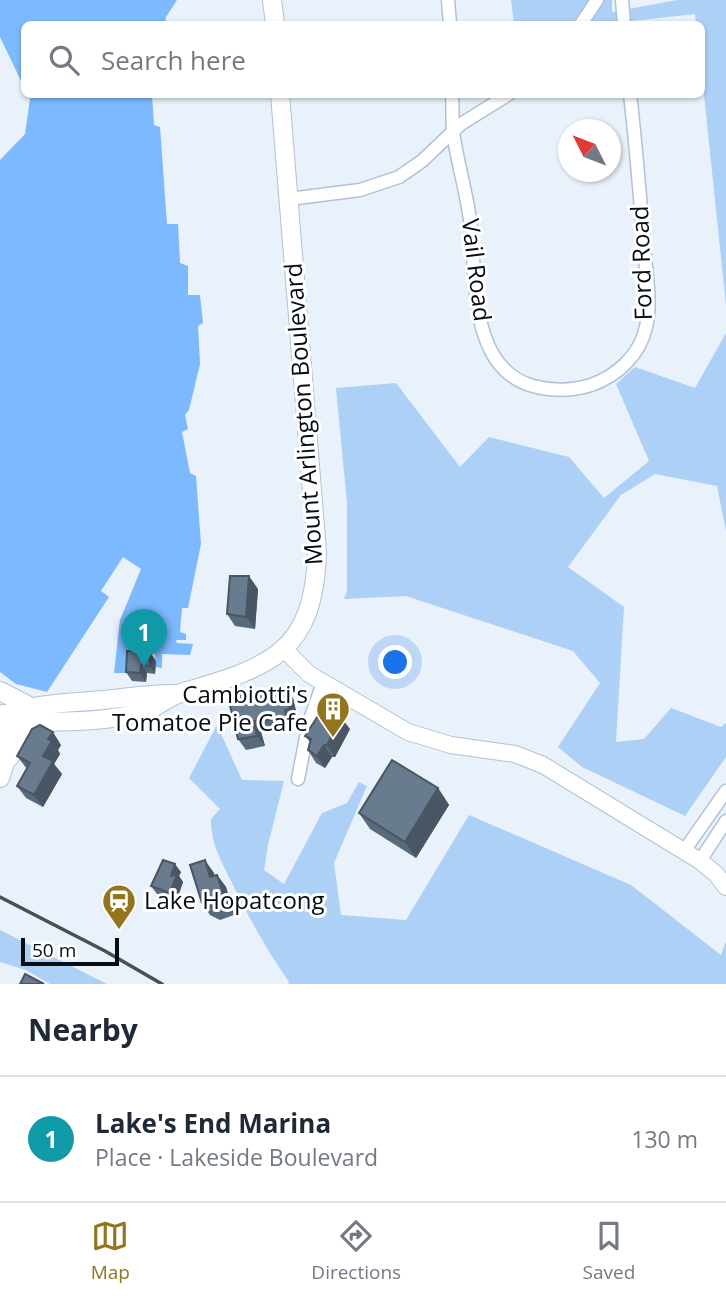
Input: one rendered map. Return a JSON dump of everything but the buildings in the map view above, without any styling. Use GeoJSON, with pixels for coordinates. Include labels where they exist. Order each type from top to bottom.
{"type":"FeatureCollection","features":[{"type":"Feature","properties":{"kind":"main road"},"geometry":{"type":"LineString","coordinates":[[272,0],[275,21]]}},
{"type":"Feature","properties":{"kind":"main road","name":"Mount Arlington Boulevard"},"geometry":{"type":"LineString","coordinates":[[176,694],[246,673],[270,660],[284,648],[305,620],[316,582],[317,552],[280,98]]}},
{"type":"Feature","properties":{"kind":"main road"},"geometry":{"type":"LineString","coordinates":[[0,691],[29,706]]}},
{"type":"Feature","properties":{"kind":"main road"},"geometry":{"type":"LineString","coordinates":[[2,717],[29,706],[146,693],[176,694]]}},
{"type":"Feature","properties":{"kind":"main road"},"geometry":{"type":"LineString","coordinates":[[2,717],[53,722],[103,718],[149,710],[176,694]]}},
{"type":"Feature","properties":{"kind":"main road"},"geometry":{"type":"LineString","coordinates":[[2,717],[8,739],[3,771]]}},
{"type":"Feature","properties":{"kind":"main road"},"geometry":{"type":"LineString","coordinates":[[3,771],[20,740],[53,722]]}},
{"type":"Feature","properties":{"kind":"street"},"geometry":{"type":"LineString","coordinates":[[448,0],[450,21]]}},
{"type":"Feature","properties":{"kind":"street"},"geometry":{"type":"LineString","coordinates":[[583,21],[597,0]]}},
{"type":"Feature","properties":{"kind":"street"},"geometry":{"type":"LineString","coordinates":[[622,0],[624,21]]}},
{"type":"Feature","properties":{"kind":"street","name":"Vail Road"},"geometry":{"type":"LineString","coordinates":[[452,98],[453,131],[470,221],[481,326],[489,348],[498,364],[527,384],[541,388],[570,389]]}},
{"type":"Feature","properties":{"kind":"street"},"geometry":{"type":"LineString","coordinates":[[289,199],[359,190],[399,177],[422,161],[453,131],[502,98]]}},
{"type":"Feature","properties":{"kind":"street","name":"Ford Road"},"geometry":{"type":"LineString","coordinates":[[570,389],[604,380],[625,366],[639,347],[646,327],[647,281],[630,98]]}},
{"type":"Feature","properties":{"kind":"street"},"geometry":{"type":"LineString","coordinates":[[284,648],[309,674],[375,715],[419,736],[451,745],[504,751],[529,759],[700,861],[726,887]]}},
{"type":"Feature","properties":{"kind":"street"},"geometry":{"type":"LineString","coordinates":[[298,779],[309,722],[323,683]]}},
{"type":"Feature","properties":{"kind":"street"},"geometry":{"type":"LineString","coordinates":[[684,851],[726,791]]}},
{"type":"Feature","properties":{"kind":"street"},"geometry":{"type":"LineString","coordinates":[[700,861],[726,821]]}},
{"type":"Feature","properties":{"kind":"shaded area"},"geometry":{"type":"Polygon","coordinates":[[[511,0],[612,0],[612,12],[677,0],[726,0],[726,305],[704,98],[705,21],[696,21],[695,14],[632,21],[514,21],[511,0]]]}},
{"type":"Feature","properties":{"kind":"shaded area"},"geometry":{"type":"Polygon","coordinates":[[[726,333],[726,531],[717,486],[655,474],[621,495],[568,567],[624,607],[616,742],[644,739],[671,708],[721,727],[726,723],[726,757],[685,816],[582,767],[558,747],[600,683],[573,651],[406,596],[344,599],[347,591],[347,503],[336,388],[396,383],[460,467],[489,437],[569,457],[604,498],[649,461],[616,384],[635,367],[695,388],[726,333]]]}},
{"type":"Feature","properties":{"kind":"shaded area"},"geometry":{"type":"Polygon","coordinates":[[[217,725],[242,780],[284,781],[264,870],[284,884],[322,813],[347,803],[359,782],[367,786],[334,863],[341,915],[406,920],[469,815],[631,885],[721,955],[726,941],[726,984],[288,984],[251,920],[217,851],[211,819],[220,809],[189,778],[217,725]]]}},
{"type":"Feature","properties":{"kind":"shaded area"},"geometry":{"type":"Polygon","coordinates":[[[0,930],[107,984],[50,984],[26,970],[0,962],[0,930]]]}},
{"type":"Feature","properties":{"kind":"water"},"geometry":{"type":"Polygon","coordinates":[[[0,0],[177,0],[165,21],[21,21],[21,81],[0,37],[0,0]]]}},
{"type":"Feature","properties":{"kind":"water"},"geometry":{"type":"Polygon","coordinates":[[[152,98],[154,125],[160,127],[167,224],[178,224],[180,263],[188,266],[188,295],[200,295],[203,323],[198,326],[200,364],[189,410],[185,415],[188,429],[182,432],[190,473],[196,476],[201,544],[188,608],[182,608],[180,632],[186,634],[186,640],[176,640],[177,643],[193,644],[190,655],[162,654],[162,668],[156,667],[155,654],[133,653],[131,673],[114,673],[120,620],[141,569],[123,557],[101,591],[109,597],[47,692],[16,684],[0,672],[0,160],[25,134],[30,99],[152,98]]]}},
{"type":"Feature","properties":{"kind":"railway"},"geometry":{"type":"LineString","coordinates":[[0,897],[105,951],[162,984]]}},
{"type":"Feature","properties":{"kind":"place","name":"Lake's End Marina"},"geometry":{"type":"Point","coordinates":[144,667]}},
{"type":"Feature","properties":{"kind":"place","name":"Cambiotti's Tomatoe Pie Cafe"},"geometry":{"type":"Point","coordinates":[333,739]}},
{"type":"Feature","properties":{"kind":"place","name":"Lake Hopatcong"},"geometry":{"type":"Point","coordinates":[119,931]}}]}
